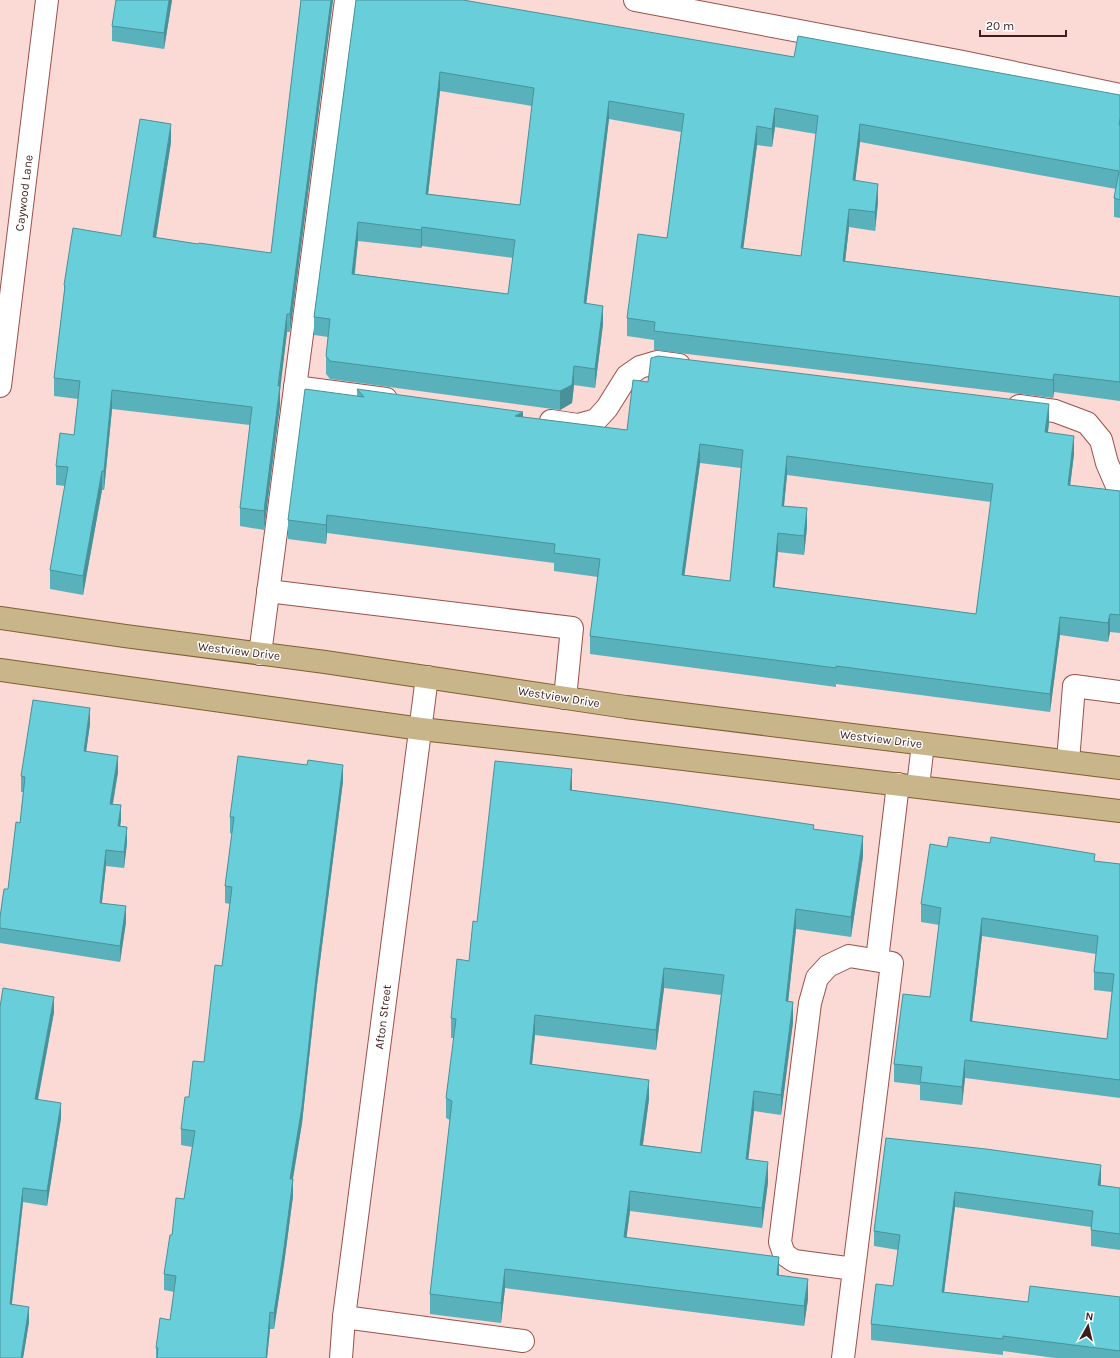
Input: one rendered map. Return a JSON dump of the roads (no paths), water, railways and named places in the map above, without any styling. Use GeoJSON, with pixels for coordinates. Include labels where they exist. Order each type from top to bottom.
{"type":"FeatureCollection","features":[{"type":"Feature","properties":{"kind":"main road","name":"Westview Drive"},"geometry":{"type":"LineString","coordinates":[[0,618],[427,677],[626,707],[1120,768]]}},
{"type":"Feature","properties":{"kind":"main road"},"geometry":{"type":"LineString","coordinates":[[0,670],[421,729],[1120,811]]}},
{"type":"Feature","properties":{"kind":"street","name":"Caywood Lane"},"geometry":{"type":"LineString","coordinates":[[0,386],[47,0]]}},
{"type":"Feature","properties":{"kind":"street"},"geometry":{"type":"LineString","coordinates":[[260,654],[346,0]]}},
{"type":"Feature","properties":{"kind":"street"},"geometry":{"type":"LineString","coordinates":[[635,0],[963,62],[1120,95]]}},
{"type":"Feature","properties":{"kind":"street"},"geometry":{"type":"LineString","coordinates":[[531,418],[578,425],[596,420],[607,408],[627,376],[640,367],[657,362],[696,367]]}},
{"type":"Feature","properties":{"kind":"street"},"geometry":{"type":"LineString","coordinates":[[295,387],[405,402]]}},
{"type":"Feature","properties":{"kind":"street"},"geometry":{"type":"LineString","coordinates":[[1000,404],[1055,410],[1087,423],[1101,440],[1106,463],[1117,486],[1120,487]]}},
{"type":"Feature","properties":{"kind":"street"},"geometry":{"type":"LineString","coordinates":[[268,591],[572,628],[564,698]]}},
{"type":"Feature","properties":{"kind":"street","name":"Afton Street"},"geometry":{"type":"LineString","coordinates":[[341,1358],[344,1317],[427,677]]}},
{"type":"Feature","properties":{"kind":"street"},"geometry":{"type":"LineString","coordinates":[[1068,761],[1074,686],[1120,692]]}},
{"type":"Feature","properties":{"kind":"street"},"geometry":{"type":"LineString","coordinates":[[877,960],[908,785],[923,744]]}},
{"type":"Feature","properties":{"kind":"street"},"geometry":{"type":"LineString","coordinates":[[843,1358],[892,963],[849,956],[828,966],[817,978],[810,1003],[780,1242],[784,1254],[794,1261],[854,1269]]}},
{"type":"Feature","properties":{"kind":"street"},"geometry":{"type":"LineString","coordinates":[[344,1317],[523,1341]]}}]}
